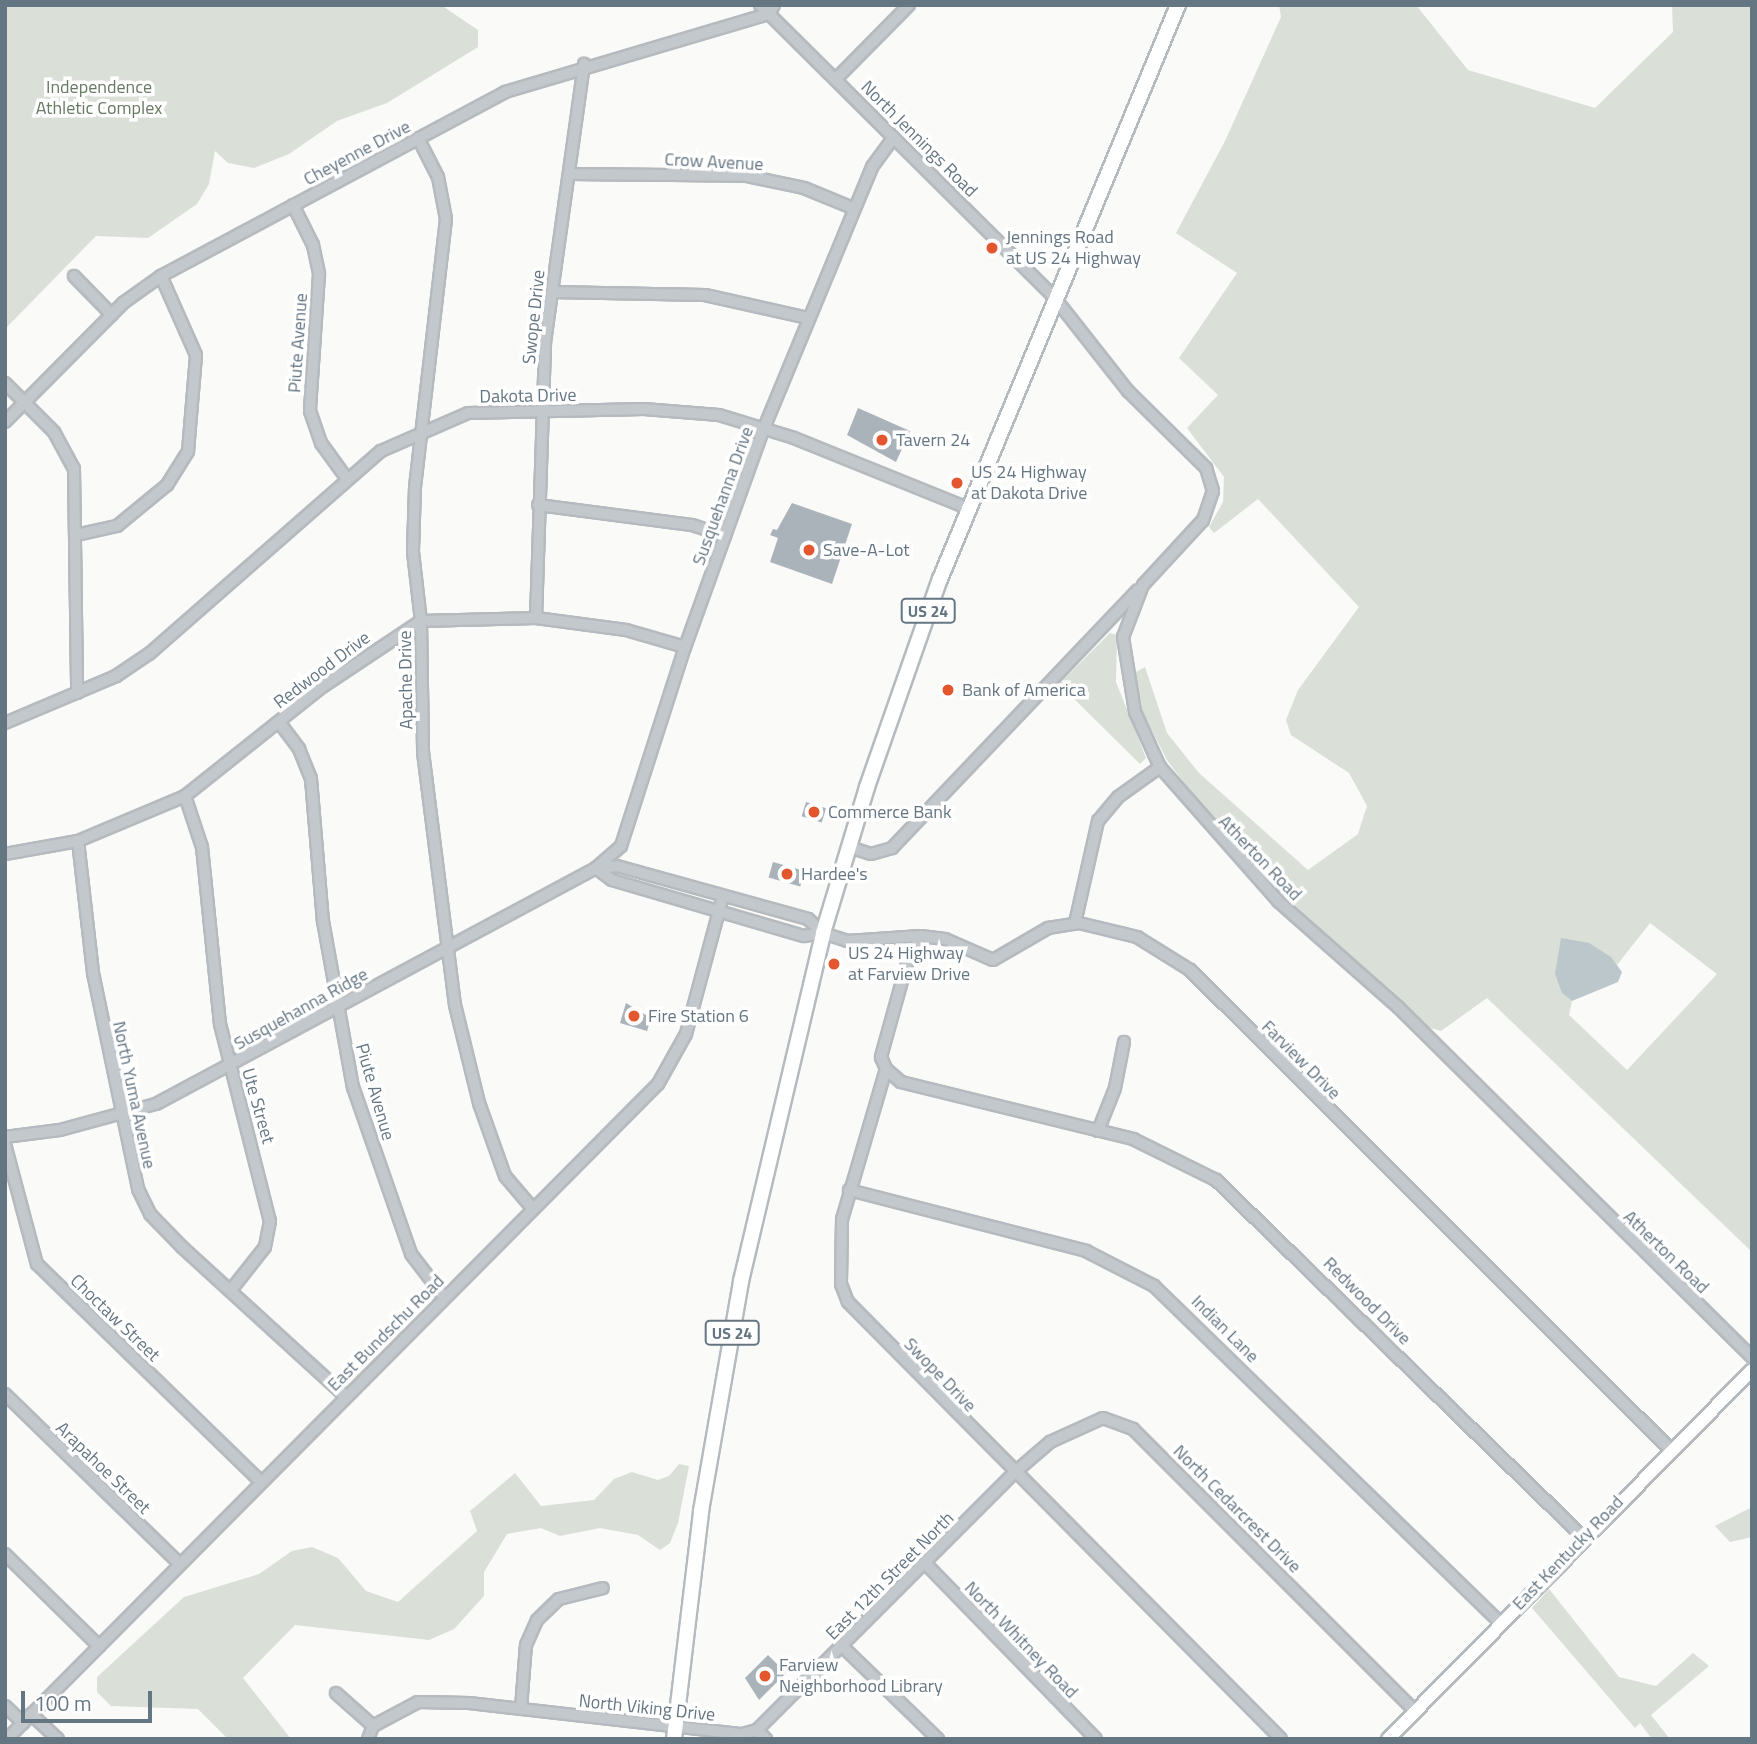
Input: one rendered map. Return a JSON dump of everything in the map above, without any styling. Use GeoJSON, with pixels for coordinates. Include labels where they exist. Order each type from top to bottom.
{"type":"FeatureCollection","features":[{"type":"Feature","properties":{"kind":"highway","name":"US 24"},"geometry":{"type":"LineString","coordinates":[[675,1733],[701,1511],[741,1281],[823,933],[910,659],[967,508],[1178,5]]}},
{"type":"Feature","properties":{"kind":"main road","name":"East Kentucky Road"},"geometry":{"type":"LineString","coordinates":[[1388,1739],[1670,1449],[1752,1370]]}},
{"type":"Feature","properties":{"kind":"street","name":"North Jennings Road"},"geometry":{"type":"LineString","coordinates":[[760,5],[771,9],[836,79],[1054,297]]}},
{"type":"Feature","properties":{"kind":"street"},"geometry":{"type":"LineString","coordinates":[[836,79],[909,5]]}},
{"type":"Feature","properties":{"kind":"street","name":"Cheyenne Drive"},"geometry":{"type":"LineString","coordinates":[[5,422],[112,315],[161,276],[505,92],[584,64],[771,9]]}},
{"type":"Feature","properties":{"kind":"street","name":"Swope Drive"},"geometry":{"type":"LineString","coordinates":[[536,618],[541,411],[552,292],[584,64]]}},
{"type":"Feature","properties":{"kind":"street","name":"Susquehanna Drive"},"geometry":{"type":"LineString","coordinates":[[596,868],[621,846],[685,647],[764,428],[853,208],[872,167],[894,137]]}},
{"type":"Feature","properties":{"kind":"street","name":"Apache Drive"},"geometry":{"type":"LineString","coordinates":[[418,138],[438,177],[446,219],[423,429],[413,552],[421,621],[423,752],[447,946],[479,1102],[505,1176],[533,1209]]}},
{"type":"Feature","properties":{"kind":"street","name":"Crow Avenue"},"geometry":{"type":"LineString","coordinates":[[569,174],[747,176],[804,188],[853,208]]}},
{"type":"Feature","properties":{"kind":"street","name":"Piute Avenue"},"geometry":{"type":"LineString","coordinates":[[293,205],[313,245],[319,274],[310,411],[321,443],[348,479]]}},
{"type":"Feature","properties":{"kind":"street"},"geometry":{"type":"LineString","coordinates":[[74,276],[112,315]]}},
{"type":"Feature","properties":{"kind":"street"},"geometry":{"type":"LineString","coordinates":[[76,535],[108,531],[124,521],[167,485],[188,451],[196,355],[161,276]]}},
{"type":"Feature","properties":{"kind":"street"},"geometry":{"type":"LineString","coordinates":[[552,292],[705,295],[808,318]]}},
{"type":"Feature","properties":{"kind":"street","name":"Atherton Road"},"geometry":{"type":"LineString","coordinates":[[1054,297],[1128,391],[1206,468],[1211,479],[1212,500],[1203,520],[1143,585],[1122,652],[1135,712],[1160,767],[1278,901],[1398,1007],[1752,1357]]}},
{"type":"Feature","properties":{"kind":"street"},"geometry":{"type":"LineString","coordinates":[[5,383],[68,455],[77,487],[77,693]]}},
{"type":"Feature","properties":{"kind":"street","name":"Dakota Drive"},"geometry":{"type":"LineString","coordinates":[[5,723],[77,693],[149,654],[381,451],[423,429],[468,413],[676,410],[764,428],[967,508]]}},
{"type":"Feature","properties":{"kind":"street"},"geometry":{"type":"LineString","coordinates":[[538,505],[673,522],[725,536]]}},
{"type":"Feature","properties":{"kind":"street"},"geometry":{"type":"LineString","coordinates":[[849,847],[871,854],[892,848],[1143,585]]}},
{"type":"Feature","properties":{"kind":"street"},"geometry":{"type":"LineString","coordinates":[[421,621],[536,618],[625,630],[685,647]]}},
{"type":"Feature","properties":{"kind":"street","name":"Redwood Drive"},"geometry":{"type":"LineString","coordinates":[[5,854],[78,841],[185,796],[279,722],[421,621]]}},
{"type":"Feature","properties":{"kind":"street","name":"Piute Avenue"},"geometry":{"type":"LineString","coordinates":[[279,722],[299,749],[311,779],[323,921],[353,1087],[411,1254],[444,1297]]}},
{"type":"Feature","properties":{"kind":"street"},"geometry":{"type":"LineString","coordinates":[[1075,923],[1098,821],[1118,797],[1160,767]]}},
{"type":"Feature","properties":{"kind":"street","name":"Ute Street"},"geometry":{"type":"LineString","coordinates":[[185,796],[202,848],[215,983],[230,1065],[270,1221],[265,1247],[231,1290]]}},
{"type":"Feature","properties":{"kind":"street","name":"North Yuma Avenue"},"geometry":{"type":"LineString","coordinates":[[78,841],[86,930],[130,1165],[150,1214],[345,1396]]}},
{"type":"Feature","properties":{"kind":"street"},"geometry":{"type":"LineString","coordinates":[[596,868],[617,866],[808,919],[823,933]]}},
{"type":"Feature","properties":{"kind":"street"},"geometry":{"type":"LineString","coordinates":[[596,868],[612,880],[758,923],[804,936],[823,933]]}},
{"type":"Feature","properties":{"kind":"street","name":"Susquehanna Ridge"},"geometry":{"type":"LineString","coordinates":[[5,1137],[122,1115],[230,1065],[596,868]]}},
{"type":"Feature","properties":{"kind":"street","name":"East Bundschu Road"},"geometry":{"type":"LineString","coordinates":[[7,1739],[260,1481],[533,1209],[670,1067],[686,1034],[723,895]]}},
{"type":"Feature","properties":{"kind":"street"},"geometry":{"type":"LineString","coordinates":[[758,923],[763,907]]}},
{"type":"Feature","properties":{"kind":"street","name":"Farview Drive"},"geometry":{"type":"LineString","coordinates":[[823,933],[862,943],[921,936],[945,939],[993,960],[1048,928],[1075,923],[1137,937],[1190,971],[1670,1449]]}},
{"type":"Feature","properties":{"kind":"street","name":"Swope Drive"},"geometry":{"type":"LineString","coordinates":[[921,936],[907,963],[881,1057],[886,1069],[849,1190],[839,1251],[848,1302],[1014,1473],[1281,1739]]}},
{"type":"Feature","properties":{"kind":"street"},"geometry":{"type":"LineString","coordinates":[[1098,1131],[1115,1088],[1124,1042]]}},
{"type":"Feature","properties":{"kind":"street","name":"Redwood Drive"},"geometry":{"type":"LineString","coordinates":[[886,1069],[901,1082],[1098,1131],[1177,1158],[1234,1194],[1584,1538]]}},
{"type":"Feature","properties":{"kind":"street","name":"Choctaw Street"},"geometry":{"type":"LineString","coordinates":[[5,1144],[37,1264],[260,1481]]}},
{"type":"Feature","properties":{"kind":"street","name":"Indian Lane"},"geometry":{"type":"LineString","coordinates":[[849,1190],[1086,1251],[1154,1286],[1500,1623]]}},
{"type":"Feature","properties":{"kind":"street","name":"Arapahoe Street"},"geometry":{"type":"LineString","coordinates":[[5,1394],[179,1563]]}},
{"type":"Feature","properties":{"kind":"street","name":"North Cedarcrest Drive"},"geometry":{"type":"LineString","coordinates":[[1014,1473],[1082,1424],[1103,1418],[1126,1424],[1415,1711]]}},
{"type":"Feature","properties":{"kind":"street","name":"East 12th Street North"},"geometry":{"type":"LineString","coordinates":[[757,1730],[1014,1473]]}},
{"type":"Feature","properties":{"kind":"street"},"geometry":{"type":"LineString","coordinates":[[5,1554],[99,1646]]}},
{"type":"Feature","properties":{"kind":"street","name":"North Whitney Road"},"geometry":{"type":"LineString","coordinates":[[925,1563],[1096,1739]]}},
{"type":"Feature","properties":{"kind":"street"},"geometry":{"type":"LineString","coordinates":[[521,1708],[526,1645],[537,1620],[559,1599],[603,1588]]}},
{"type":"Feature","properties":{"kind":"street"},"geometry":{"type":"LineString","coordinates":[[842,1646],[937,1739]]}},
{"type":"Feature","properties":{"kind":"street"},"geometry":{"type":"LineString","coordinates":[[336,1693],[373,1726],[368,1739]]}},
{"type":"Feature","properties":{"kind":"street","name":"North Viking Drive"},"geometry":{"type":"LineString","coordinates":[[373,1726],[418,1702],[521,1708],[675,1733],[742,1734],[757,1730]]}},
{"type":"Feature","properties":{"kind":"street"},"geometry":{"type":"LineString","coordinates":[[5,1706],[23,1723]]}},
{"type":"Feature","properties":{"kind":"street"},"geometry":{"type":"LineString","coordinates":[[32,1714],[58,1739]]}},
{"type":"Feature","properties":{"kind":"street"},"geometry":{"type":"LineString","coordinates":[[757,1730],[766,1739]]}},
{"type":"Feature","properties":{"kind":"green space","name":"Independence Athletic Complex"},"geometry":{"type":"Polygon","coordinates":[[[5,5],[441,5],[478,30],[478,47],[387,103],[337,121],[289,154],[254,168],[228,163],[215,151],[209,184],[197,204],[148,238],[96,236],[5,329],[5,5]]]}},
{"type":"Feature","properties":{"kind":"green space"},"geometry":{"type":"Polygon","coordinates":[[[1279,5],[1416,5],[1468,70],[1595,108],[1673,32],[1672,5],[1752,5],[1752,1252],[1487,998],[1441,1031],[1430,1028],[1277,889],[1215,824],[1167,760],[1143,713],[1134,673],[1145,667],[1167,733],[1199,773],[1308,870],[1358,834],[1367,806],[1349,773],[1291,735],[1286,720],[1298,690],[1359,607],[1258,499],[1214,533],[1209,527],[1223,502],[1224,477],[1187,428],[1218,395],[1179,358],[1237,273],[1176,233],[1225,141],[1281,17],[1279,5]],[[1650,923],[1617,965],[1610,957],[1562,993],[1572,1001],[1569,1015],[1627,1070],[1717,974],[1650,923]]]}},
{"type":"Feature","properties":{"kind":"green space"},"geometry":{"type":"Polygon","coordinates":[[[1110,633],[1117,635],[1116,682],[1146,758],[1140,764],[1059,684],[1110,633]]]}},
{"type":"Feature","properties":{"kind":"green space"},"geometry":{"type":"Polygon","coordinates":[[[679,1464],[689,1466],[678,1523],[670,1543],[660,1550],[638,1535],[600,1528],[560,1536],[541,1528],[507,1534],[484,1572],[484,1596],[454,1629],[429,1640],[295,1625],[243,1678],[291,1739],[228,1739],[198,1709],[111,1706],[97,1692],[97,1677],[184,1597],[259,1574],[292,1551],[312,1547],[338,1558],[366,1591],[398,1602],[477,1531],[470,1511],[515,1473],[541,1506],[594,1500],[614,1479],[632,1472],[658,1480],[669,1476],[679,1464]]]}},
{"type":"Feature","properties":{"kind":"green space"},"geometry":{"type":"Polygon","coordinates":[[[1752,1507],[1752,1537],[1730,1542],[1715,1526],[1752,1507]]]}},
{"type":"Feature","properties":{"kind":"green space"},"geometry":{"type":"Polygon","coordinates":[[[1549,1589],[1619,1677],[1656,1686],[1693,1653],[1709,1666],[1651,1715],[1670,1739],[1652,1739],[1640,1723],[1635,1728],[1532,1608],[1549,1589]]]}},
{"type":"Feature","properties":{"kind":"shaded area"},"geometry":{"type":"Polygon","coordinates":[[[1561,938],[1589,943],[1611,957],[1622,972],[1618,982],[1572,1001],[1562,993],[1555,974],[1561,938]]]}},
{"type":"Feature","properties":{"kind":"building","name":"Tavern 24"},"geometry":{"type":"Polygon","coordinates":[[[858,408],[910,431],[896,462],[847,435],[858,408]]]}},
{"type":"Feature","properties":{"kind":"building","name":"Save-A-Lot"},"geometry":{"type":"Polygon","coordinates":[[[792,503],[852,524],[832,584],[770,562],[778,538],[770,535],[773,529],[777,530],[792,503]]]}},
{"type":"Feature","properties":{"kind":"building","name":"Commerce Bank"},"geometry":{"type":"Polygon","coordinates":[[[806,802],[826,808],[822,822],[802,816],[806,802]]]}},
{"type":"Feature","properties":{"kind":"building","name":"Hardee's"},"geometry":{"type":"Polygon","coordinates":[[[773,862],[805,871],[800,886],[769,877],[773,862]]]}},
{"type":"Feature","properties":{"kind":"building","name":"Fire Station 6"},"geometry":{"type":"Polygon","coordinates":[[[626,1003],[651,1018],[647,1031],[620,1023],[626,1003]]]}},
{"type":"Feature","properties":{"kind":"building","name":"Farview Neighborhood Library"},"geometry":{"type":"Polygon","coordinates":[[[768,1655],[786,1673],[759,1700],[745,1678],[768,1655]]]}},
{"type":"Feature","properties":{"kind":"place","name":"Jennings Road at US 24 Highway"},"geometry":{"type":"Point","coordinates":[992,248]}},
{"type":"Feature","properties":{"kind":"place","name":"Tavern 24"},"geometry":{"type":"Point","coordinates":[882,440]}},
{"type":"Feature","properties":{"kind":"place","name":"US 24 Highway at Dakota Drive"},"geometry":{"type":"Point","coordinates":[957,483]}},
{"type":"Feature","properties":{"kind":"place","name":"Save-A-Lot"},"geometry":{"type":"Point","coordinates":[809,550]}},
{"type":"Feature","properties":{"kind":"place","name":"Bank of America"},"geometry":{"type":"Point","coordinates":[948,690]}},
{"type":"Feature","properties":{"kind":"place","name":"Commerce Bank"},"geometry":{"type":"Point","coordinates":[814,812]}},
{"type":"Feature","properties":{"kind":"place","name":"Hardee's"},"geometry":{"type":"Point","coordinates":[787,874]}},
{"type":"Feature","properties":{"kind":"place","name":"US 24 Highway at Farview Drive"},"geometry":{"type":"Point","coordinates":[834,964]}},
{"type":"Feature","properties":{"kind":"place","name":"Fire Station 6"},"geometry":{"type":"Point","coordinates":[634,1016]}},
{"type":"Feature","properties":{"kind":"place","name":"Farview Neighborhood Library"},"geometry":{"type":"Point","coordinates":[765,1676]}}]}
